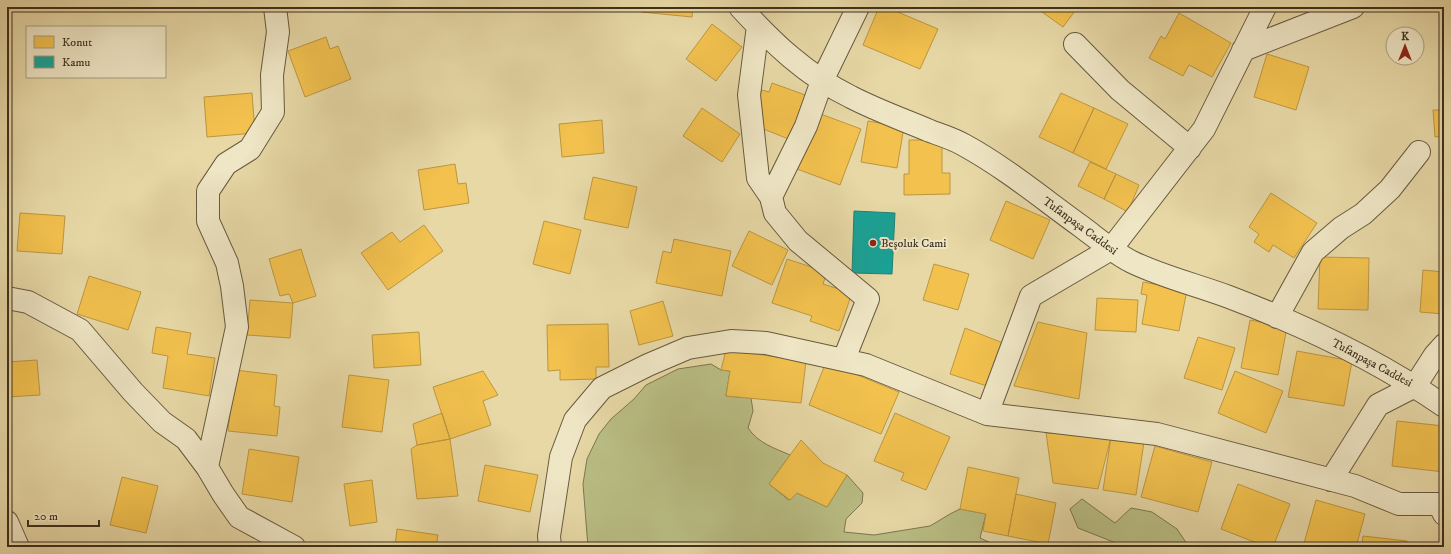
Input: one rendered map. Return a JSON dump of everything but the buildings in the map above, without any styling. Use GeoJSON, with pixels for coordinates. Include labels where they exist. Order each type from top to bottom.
{"type":"FeatureCollection","features":[{"type":"Feature","properties":{"kind":"street"},"geometry":{"type":"LineString","coordinates":[[207,467],[236,327],[232,286],[227,262],[208,221],[208,191],[226,164],[250,149],[273,112],[272,75],[278,32],[275,7]]}},
{"type":"Feature","properties":{"kind":"street","name":"Tufanpaşa Caddesi"},"geometry":{"type":"LineString","coordinates":[[740,7],[785,53],[822,81],[850,97],[962,144],[995,164],[1111,249],[1140,265],[1228,296],[1277,316],[1338,345],[1415,386],[1444,406]]}},
{"type":"Feature","properties":{"kind":"street"},"geometry":{"type":"LineString","coordinates":[[771,197],[806,126],[822,81],[858,7]]}},
{"type":"Feature","properties":{"kind":"street"},"geometry":{"type":"LineString","coordinates":[[986,414],[1031,296],[1111,249],[1204,129],[1265,7]]}},
{"type":"Feature","properties":{"kind":"street"},"geometry":{"type":"LineString","coordinates":[[1243,50],[1353,7]]}},
{"type":"Feature","properties":{"kind":"street"},"geometry":{"type":"LineString","coordinates":[[758,26],[749,95],[758,178],[771,197],[775,213],[798,241],[868,299],[844,360]]}},
{"type":"Feature","properties":{"kind":"street"},"geometry":{"type":"LineString","coordinates":[[1075,44],[1120,90],[1190,148]]}},
{"type":"Feature","properties":{"kind":"street"},"geometry":{"type":"LineString","coordinates":[[1277,316],[1313,252],[1337,232],[1363,214],[1390,189],[1419,152]]}},
{"type":"Feature","properties":{"kind":"street"},"geometry":{"type":"LineString","coordinates":[[7,298],[28,302],[80,330],[133,392],[162,422],[186,439],[207,467],[222,494],[239,517],[294,547]]}},
{"type":"Feature","properties":{"kind":"street"},"geometry":{"type":"LineString","coordinates":[[550,547],[549,536],[561,457],[575,420],[602,388],[648,365],[688,348],[731,341],[766,342],[866,365],[986,414],[1157,434],[1355,486],[1399,504],[1442,507]]}},
{"type":"Feature","properties":{"kind":"street"},"geometry":{"type":"LineString","coordinates":[[1331,480],[1378,405],[1415,386],[1435,355],[1444,345]]}},
{"type":"Feature","properties":{"kind":"street"},"geometry":{"type":"LineString","coordinates":[[7,522],[18,547]]}},
{"type":"Feature","properties":{"kind":"green space"},"geometry":{"type":"Polygon","coordinates":[[[711,364],[721,370],[730,371],[726,396],[751,398],[753,411],[748,428],[752,433],[761,441],[790,455],[769,484],[789,500],[797,493],[827,507],[847,475],[863,493],[862,503],[846,519],[844,532],[874,535],[930,526],[960,509],[986,514],[980,538],[1006,547],[588,547],[583,484],[587,459],[599,434],[611,419],[634,399],[646,385],[678,369],[711,364]]]}},
{"type":"Feature","properties":{"kind":"green space"},"geometry":{"type":"Polygon","coordinates":[[[1082,499],[1115,523],[1131,508],[1152,512],[1177,529],[1189,547],[1122,547],[1121,545],[1078,528],[1070,509],[1082,499]]]}},
{"type":"Feature","properties":{"kind":"place","name":"Beşoluk Cami"},"geometry":{"type":"Point","coordinates":[873,243]}}]}
